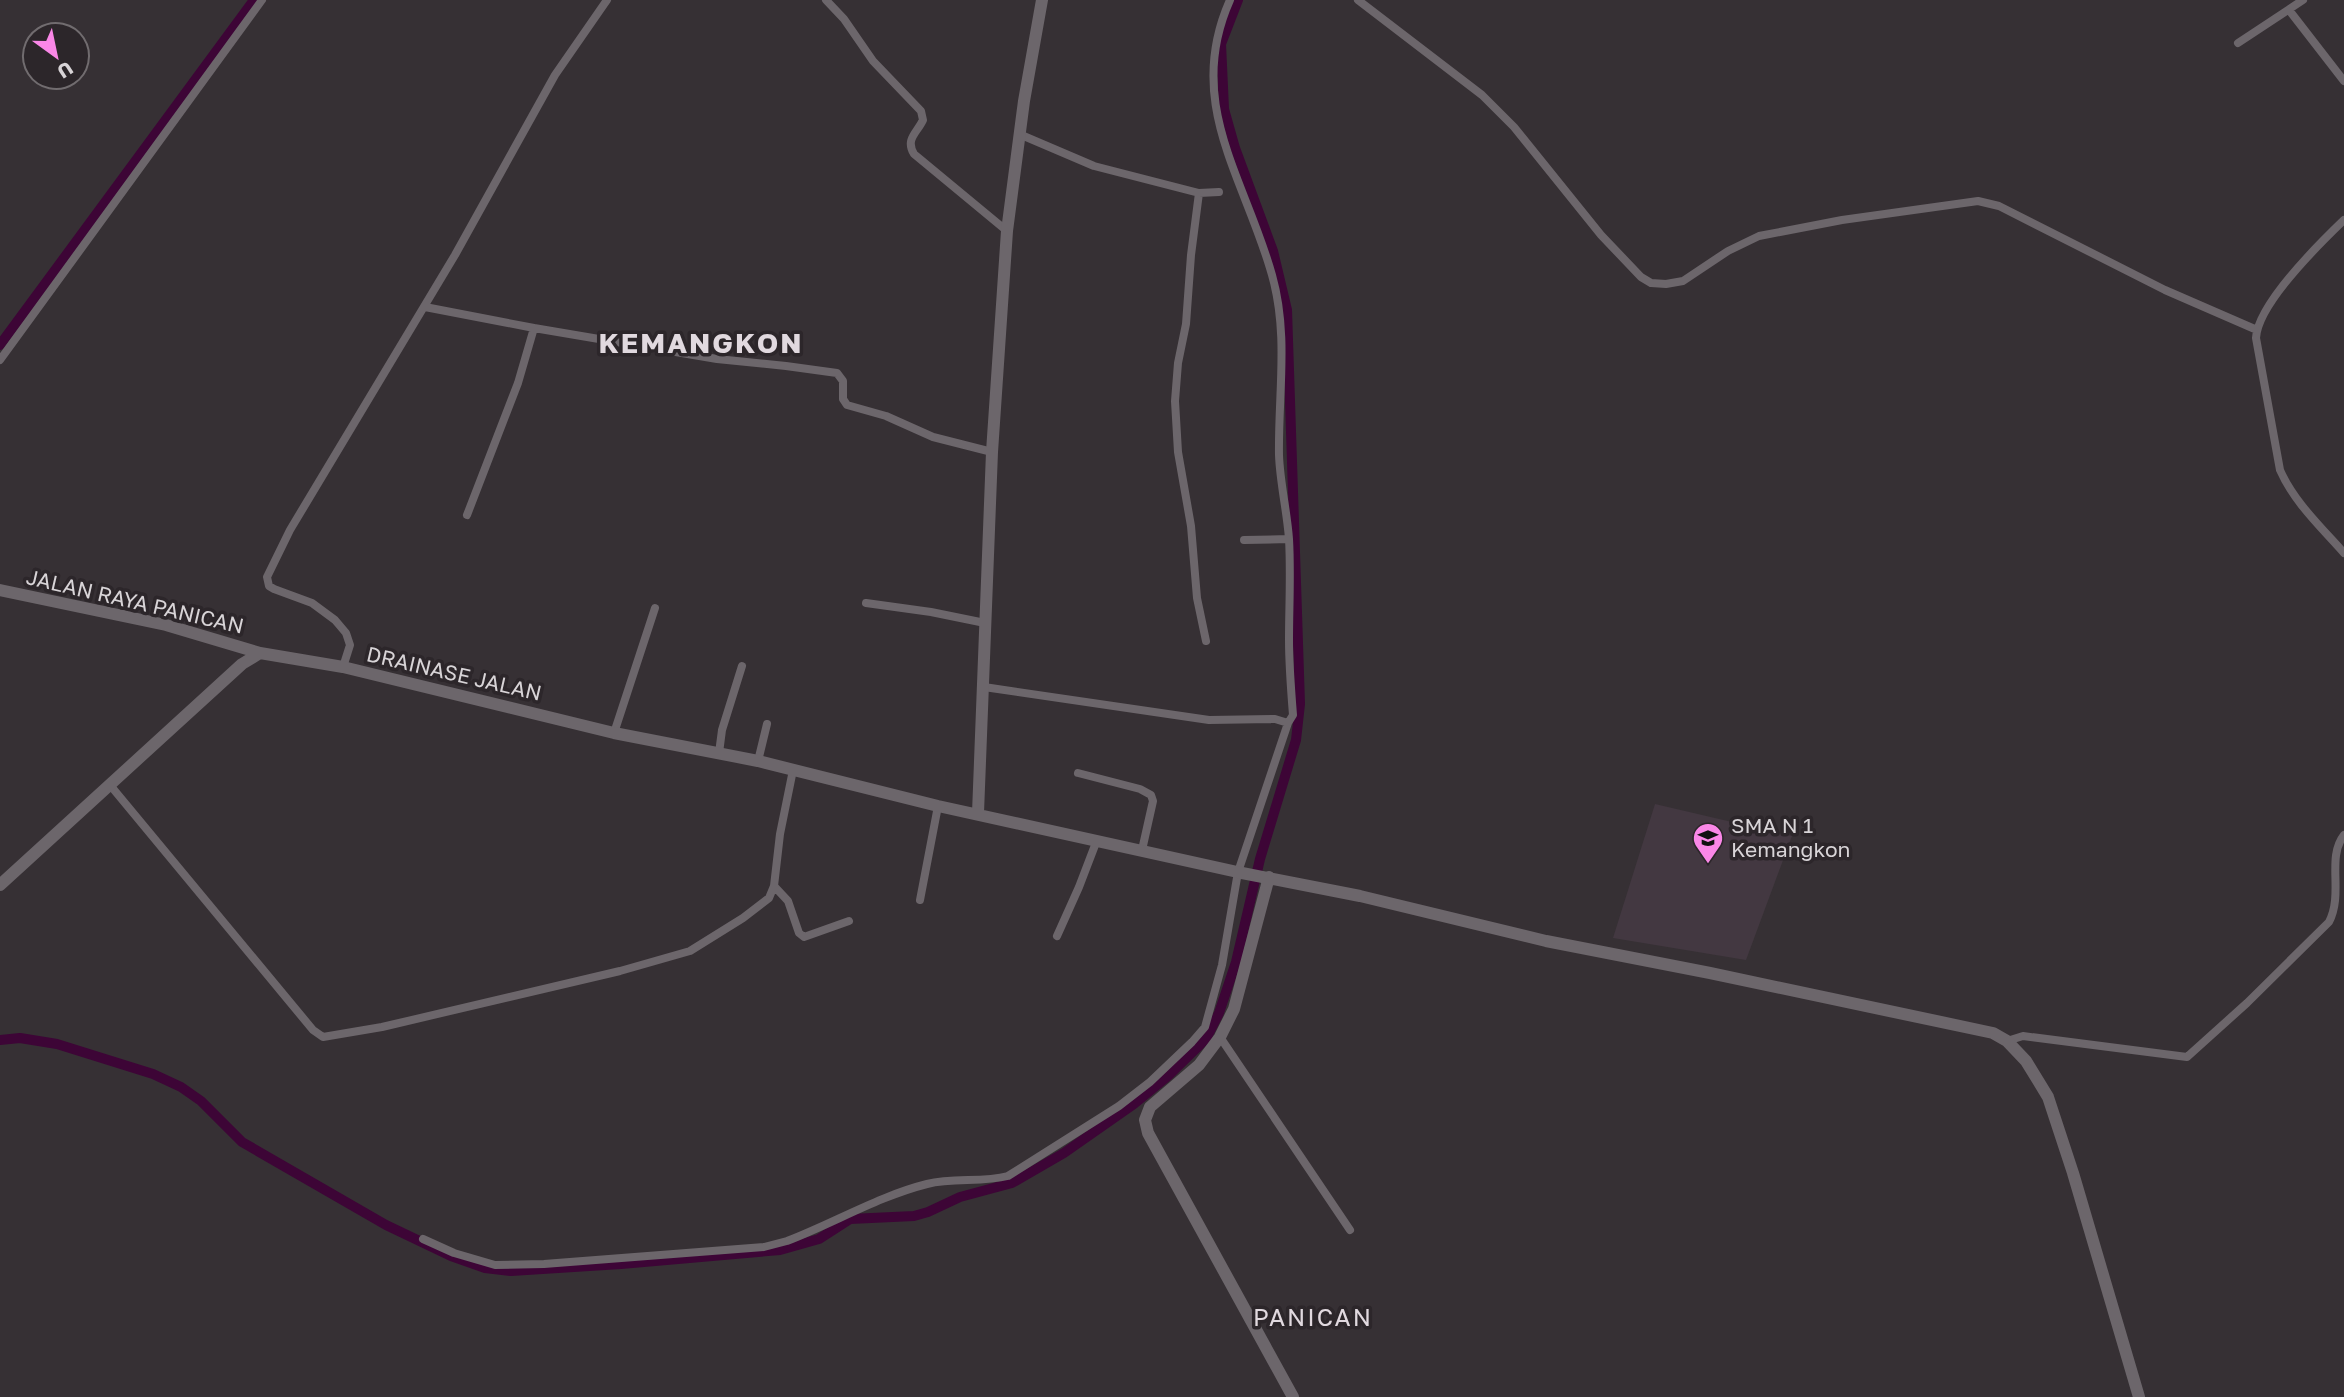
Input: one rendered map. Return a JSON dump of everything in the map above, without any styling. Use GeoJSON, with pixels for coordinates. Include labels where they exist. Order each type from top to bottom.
{"type":"FeatureCollection","features":[{"type":"Feature","properties":{"kind":"main road"},"geometry":{"type":"LineString","coordinates":[[978,813],[992,452],[1007,231],[1019,134],[1042,0]]}},
{"type":"Feature","properties":{"kind":"main road","name":"JALAN RAYA PANICAN"},"geometry":{"type":"LineString","coordinates":[[0,590],[166,625],[260,653]]}},
{"type":"Feature","properties":{"kind":"main road"},"geometry":{"type":"LineString","coordinates":[[0,885],[242,664],[260,653]]}},
{"type":"Feature","properties":{"kind":"main road","name":"DRAINASE JALAN"},"geometry":{"type":"LineString","coordinates":[[260,653],[343,667],[614,733],[758,761],[938,806],[1142,849],[1240,873],[1360,896],[1546,941],[1993,1033],[2007,1041]]}},
{"type":"Feature","properties":{"kind":"main road"},"geometry":{"type":"LineString","coordinates":[[1269,877],[1234,1009],[1220,1037],[1199,1065],[1150,1107],[1146,1113],[1145,1125],[1293,1397]]}},
{"type":"Feature","properties":{"kind":"main road"},"geometry":{"type":"LineString","coordinates":[[2007,1041],[2026,1062],[2048,1097],[2139,1397]]}},
{"type":"Feature","properties":{"kind":"street"},"geometry":{"type":"LineString","coordinates":[[0,360],[262,0]]}},
{"type":"Feature","properties":{"kind":"street"},"geometry":{"type":"LineString","coordinates":[[343,667],[350,645],[348,637],[335,620],[312,603],[269,586],[267,577],[290,530],[425,307],[555,75],[607,0]]}},
{"type":"Feature","properties":{"kind":"street"},"geometry":{"type":"LineString","coordinates":[[826,0],[844,19],[873,61],[921,111],[922,124],[911,139],[914,154],[1007,231]]}},
{"type":"Feature","properties":{"kind":"street"},"geometry":{"type":"LineString","coordinates":[[424,1239],[454,1253],[495,1265],[544,1264],[764,1247],[816,1231],[847,1215],[923,1185],[951,1180],[992,1180],[1008,1176],[1119,1106],[1150,1082],[1205,1027],[1224,954],[1240,873],[1288,723],[1293,715],[1289,539],[1279,456],[1283,343],[1280,307],[1255,222],[1217,118],[1212,76],[1213,52],[1230,0]]}},
{"type":"Feature","properties":{"kind":"street"},"geometry":{"type":"LineString","coordinates":[[1357,0],[1490,102],[1514,127],[1601,235],[1641,277],[1651,283],[1684,281],[1728,251],[1759,236],[1842,220],[1978,201],[1999,206],[2165,290],[2257,330]]}},
{"type":"Feature","properties":{"kind":"street"},"geometry":{"type":"LineString","coordinates":[[2238,43],[2303,0]]}},
{"type":"Feature","properties":{"kind":"street"},"geometry":{"type":"LineString","coordinates":[[2289,10],[2344,81]]}},
{"type":"Feature","properties":{"kind":"street"},"geometry":{"type":"LineString","coordinates":[[1019,134],[1094,166],[1199,193],[1219,192]]}},
{"type":"Feature","properties":{"kind":"street"},"geometry":{"type":"LineString","coordinates":[[1199,193],[1186,324],[1178,362],[1175,401],[1178,452],[1191,526],[1197,598],[1206,641]]}},
{"type":"Feature","properties":{"kind":"street"},"geometry":{"type":"LineString","coordinates":[[2344,220],[2288,281],[2261,317],[2257,330],[2280,470],[2286,484],[2306,511],[2344,553]]}},
{"type":"Feature","properties":{"kind":"street"},"geometry":{"type":"LineString","coordinates":[[425,307],[717,359],[837,373],[843,381],[843,399],[848,405],[886,416],[911,429],[948,442],[992,452]]}},
{"type":"Feature","properties":{"kind":"street"},"geometry":{"type":"LineString","coordinates":[[467,515],[518,383],[534,328]]}},
{"type":"Feature","properties":{"kind":"street"},"geometry":{"type":"LineString","coordinates":[[1244,540],[1289,539]]}},
{"type":"Feature","properties":{"kind":"street"},"geometry":{"type":"LineString","coordinates":[[866,603],[985,623]]}},
{"type":"Feature","properties":{"kind":"street"},"geometry":{"type":"LineString","coordinates":[[614,733],[655,608]]}},
{"type":"Feature","properties":{"kind":"street"},"geometry":{"type":"LineString","coordinates":[[719,753],[722,730],[742,666]]}},
{"type":"Feature","properties":{"kind":"street"},"geometry":{"type":"LineString","coordinates":[[984,687],[1209,720],[1275,719],[1288,723]]}},
{"type":"Feature","properties":{"kind":"street"},"geometry":{"type":"LineString","coordinates":[[758,761],[767,724]]}},
{"type":"Feature","properties":{"kind":"street"},"geometry":{"type":"LineString","coordinates":[[110,786],[313,1030],[323,1037],[382,1027],[620,971],[690,951],[769,898],[774,886],[780,834],[793,770]]}},
{"type":"Feature","properties":{"kind":"street"},"geometry":{"type":"LineString","coordinates":[[1078,773],[1140,789],[1151,795],[1153,801],[1142,849]]}},
{"type":"Feature","properties":{"kind":"street"},"geometry":{"type":"LineString","coordinates":[[920,900],[938,806]]}},
{"type":"Feature","properties":{"kind":"street"},"geometry":{"type":"LineString","coordinates":[[2007,1041],[2023,1036],[2187,1057],[2247,1003],[2337,911],[2337,851],[2344,835]]}},
{"type":"Feature","properties":{"kind":"street"},"geometry":{"type":"LineString","coordinates":[[1057,936],[1097,840]]}},
{"type":"Feature","properties":{"kind":"street"},"geometry":{"type":"LineString","coordinates":[[774,886],[788,901],[799,933],[804,937],[849,921]]}},
{"type":"Feature","properties":{"kind":"street"},"geometry":{"type":"LineString","coordinates":[[1220,1037],[1350,1230]]}},
{"type":"Feature","properties":{"kind":"shaded area","name":"SMA N 1 Kemangkon"},"geometry":{"type":"Polygon","coordinates":[[[1655,804],[1792,836],[1746,960],[1613,938],[1655,804]]]}},
{"type":"Feature","properties":{"kind":"waterway"},"geometry":{"type":"LineString","coordinates":[[0,345],[254,0]]}},
{"type":"Feature","properties":{"kind":"waterway"},"geometry":{"type":"LineString","coordinates":[[0,1040],[20,1038],[57,1044],[153,1074],[181,1087],[201,1101],[242,1142],[386,1225],[451,1256],[485,1268],[511,1271],[780,1250],[819,1239],[850,1219],[914,1216],[928,1212],[960,1197],[1012,1183],[1064,1153],[1134,1104],[1168,1076],[1206,1039],[1219,1013],[1236,962],[1260,859],[1296,740],[1300,704],[1287,310],[1273,251],[1235,148],[1224,109],[1221,44],[1238,0]]}},
{"type":"Feature","properties":{"kind":"place","name":"SMA N 1 Kemangkon"},"geometry":{"type":"Point","coordinates":[1708,865]}},
{"type":"Feature","properties":{"kind":"district","name":"KEMANGKON"},"geometry":{"type":"Point","coordinates":[701,343]}},
{"type":"Feature","properties":{"kind":"district","name":"PANICAN"},"geometry":{"type":"Point","coordinates":[1313,1318]}}]}
